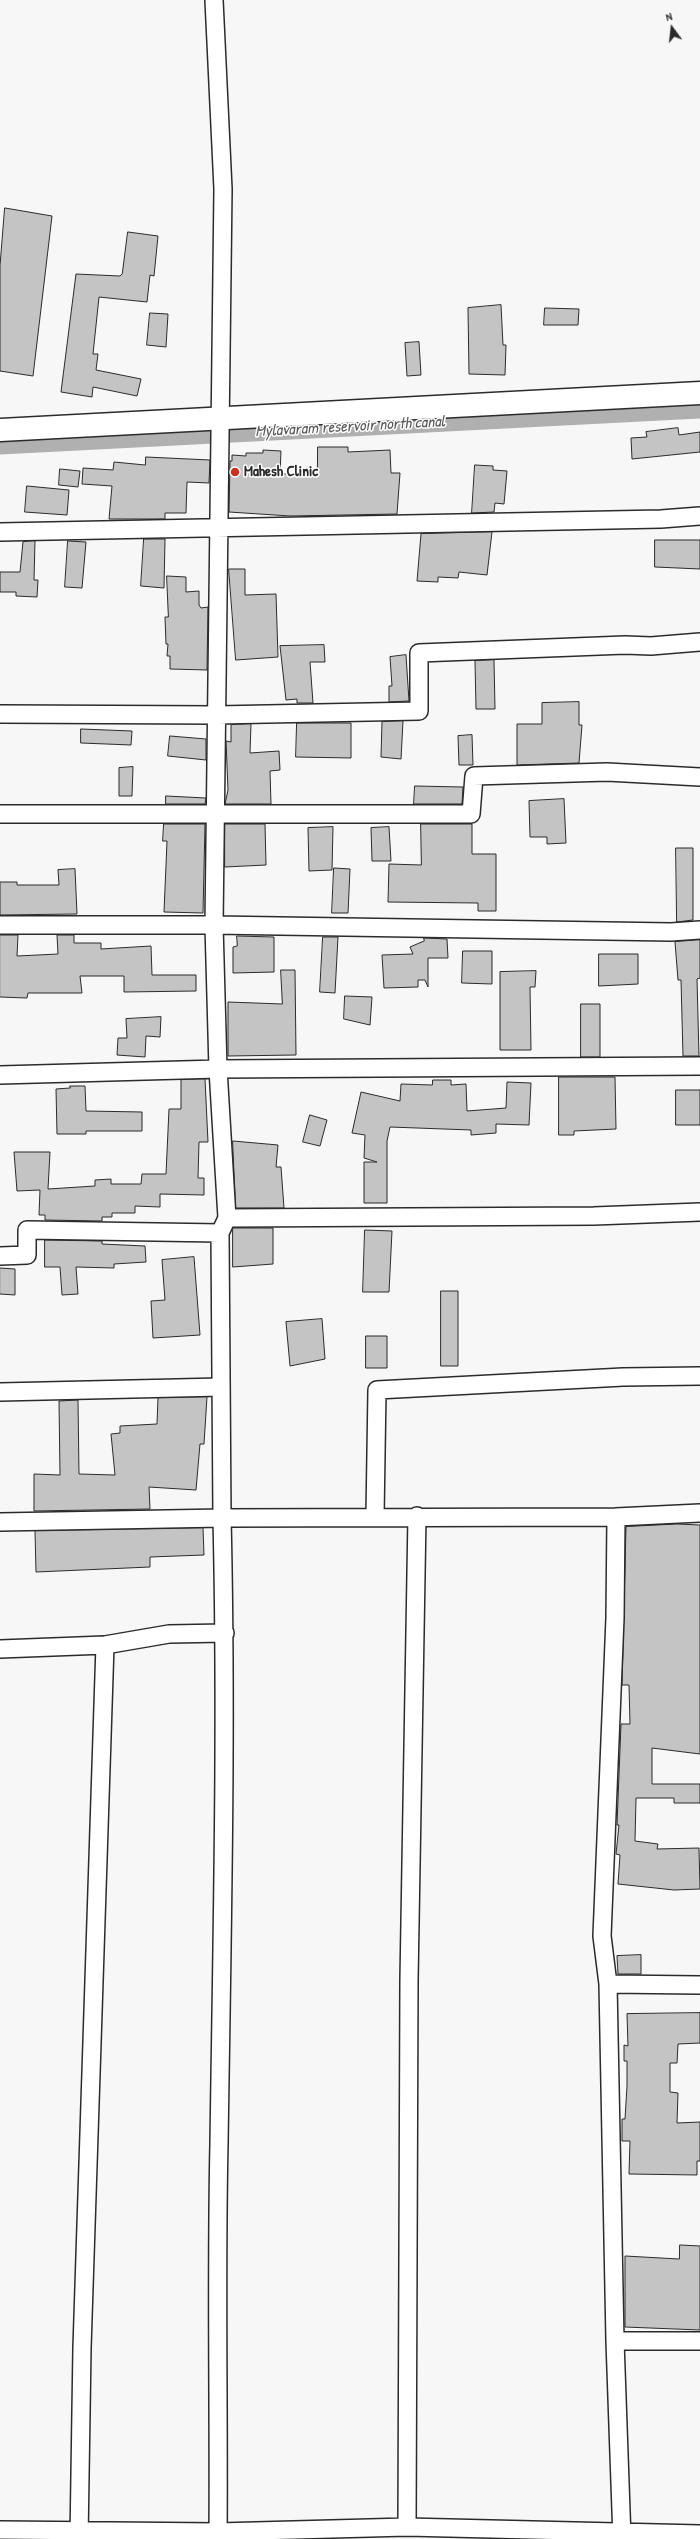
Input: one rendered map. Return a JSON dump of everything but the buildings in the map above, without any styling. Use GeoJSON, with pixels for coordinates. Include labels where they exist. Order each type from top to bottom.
{"type":"FeatureCollection","features":[{"type":"Feature","properties":{"kind":"main road"},"geometry":{"type":"LineString","coordinates":[[0,430],[700,392]]}},
{"type":"Feature","properties":{"kind":"street"},"geometry":{"type":"LineString","coordinates":[[214,0],[223,189],[218,418],[217,715],[214,924],[224,1226],[221,1387],[225,1633],[224,1938],[218,2146],[218,2536]]}},
{"type":"Feature","properties":{"kind":"street"},"geometry":{"type":"LineString","coordinates":[[0,532],[218,529],[661,519],[700,516]]}},
{"type":"Feature","properties":{"kind":"street"},"geometry":{"type":"LineString","coordinates":[[0,714],[217,715],[419,711],[419,653],[625,645],[651,646],[700,642]]}},
{"type":"Feature","properties":{"kind":"street"},"geometry":{"type":"LineString","coordinates":[[0,814],[471,814],[474,776],[607,772],[700,777]]}},
{"type":"Feature","properties":{"kind":"street"},"geometry":{"type":"LineString","coordinates":[[0,925],[214,924],[671,932],[700,930]]}},
{"type":"Feature","properties":{"kind":"street"},"geometry":{"type":"LineString","coordinates":[[0,1075],[218,1069],[700,1066]]}},
{"type":"Feature","properties":{"kind":"street"},"geometry":{"type":"LineString","coordinates":[[0,1256],[27,1255],[27,1230],[224,1226],[700,1212]]}},
{"type":"Feature","properties":{"kind":"street"},"geometry":{"type":"LineString","coordinates":[[375,1516],[378,1390],[624,1377],[700,1376]]}},
{"type":"Feature","properties":{"kind":"street"},"geometry":{"type":"LineString","coordinates":[[0,1392],[221,1387]]}},
{"type":"Feature","properties":{"kind":"street"},"geometry":{"type":"LineString","coordinates":[[0,1522],[375,1516],[616,1517],[700,1513]]}},
{"type":"Feature","properties":{"kind":"street"},"geometry":{"type":"LineString","coordinates":[[406,2527],[409,1980],[417,1516]]}},
{"type":"Feature","properties":{"kind":"street"},"geometry":{"type":"LineString","coordinates":[[616,1517],[615,1618],[602,1936],[608,1984],[615,2341],[622,2536]]}},
{"type":"Feature","properties":{"kind":"street"},"geometry":{"type":"LineString","coordinates":[[0,1649],[105,1645],[169,1634],[225,1633]]}},
{"type":"Feature","properties":{"kind":"street"},"geometry":{"type":"LineString","coordinates":[[79,2535],[82,2340],[105,1645]]}},
{"type":"Feature","properties":{"kind":"street"},"geometry":{"type":"LineString","coordinates":[[608,1984],[700,1985]]}},
{"type":"Feature","properties":{"kind":"street"},"geometry":{"type":"LineString","coordinates":[[615,2341],[700,2341]]}},
{"type":"Feature","properties":{"kind":"street"},"geometry":{"type":"LineString","coordinates":[[0,2530],[79,2535],[218,2536],[406,2527],[622,2536],[700,2534]]}},
{"type":"Feature","properties":{"kind":"waterway","name":"Mylavaram reservoir north canal"},"geometry":{"type":"LineString","coordinates":[[0,445],[700,409]]}},
{"type":"Feature","properties":{"kind":"place","name":"Mahesh Clinic"},"geometry":{"type":"Point","coordinates":[235,472]}}]}
